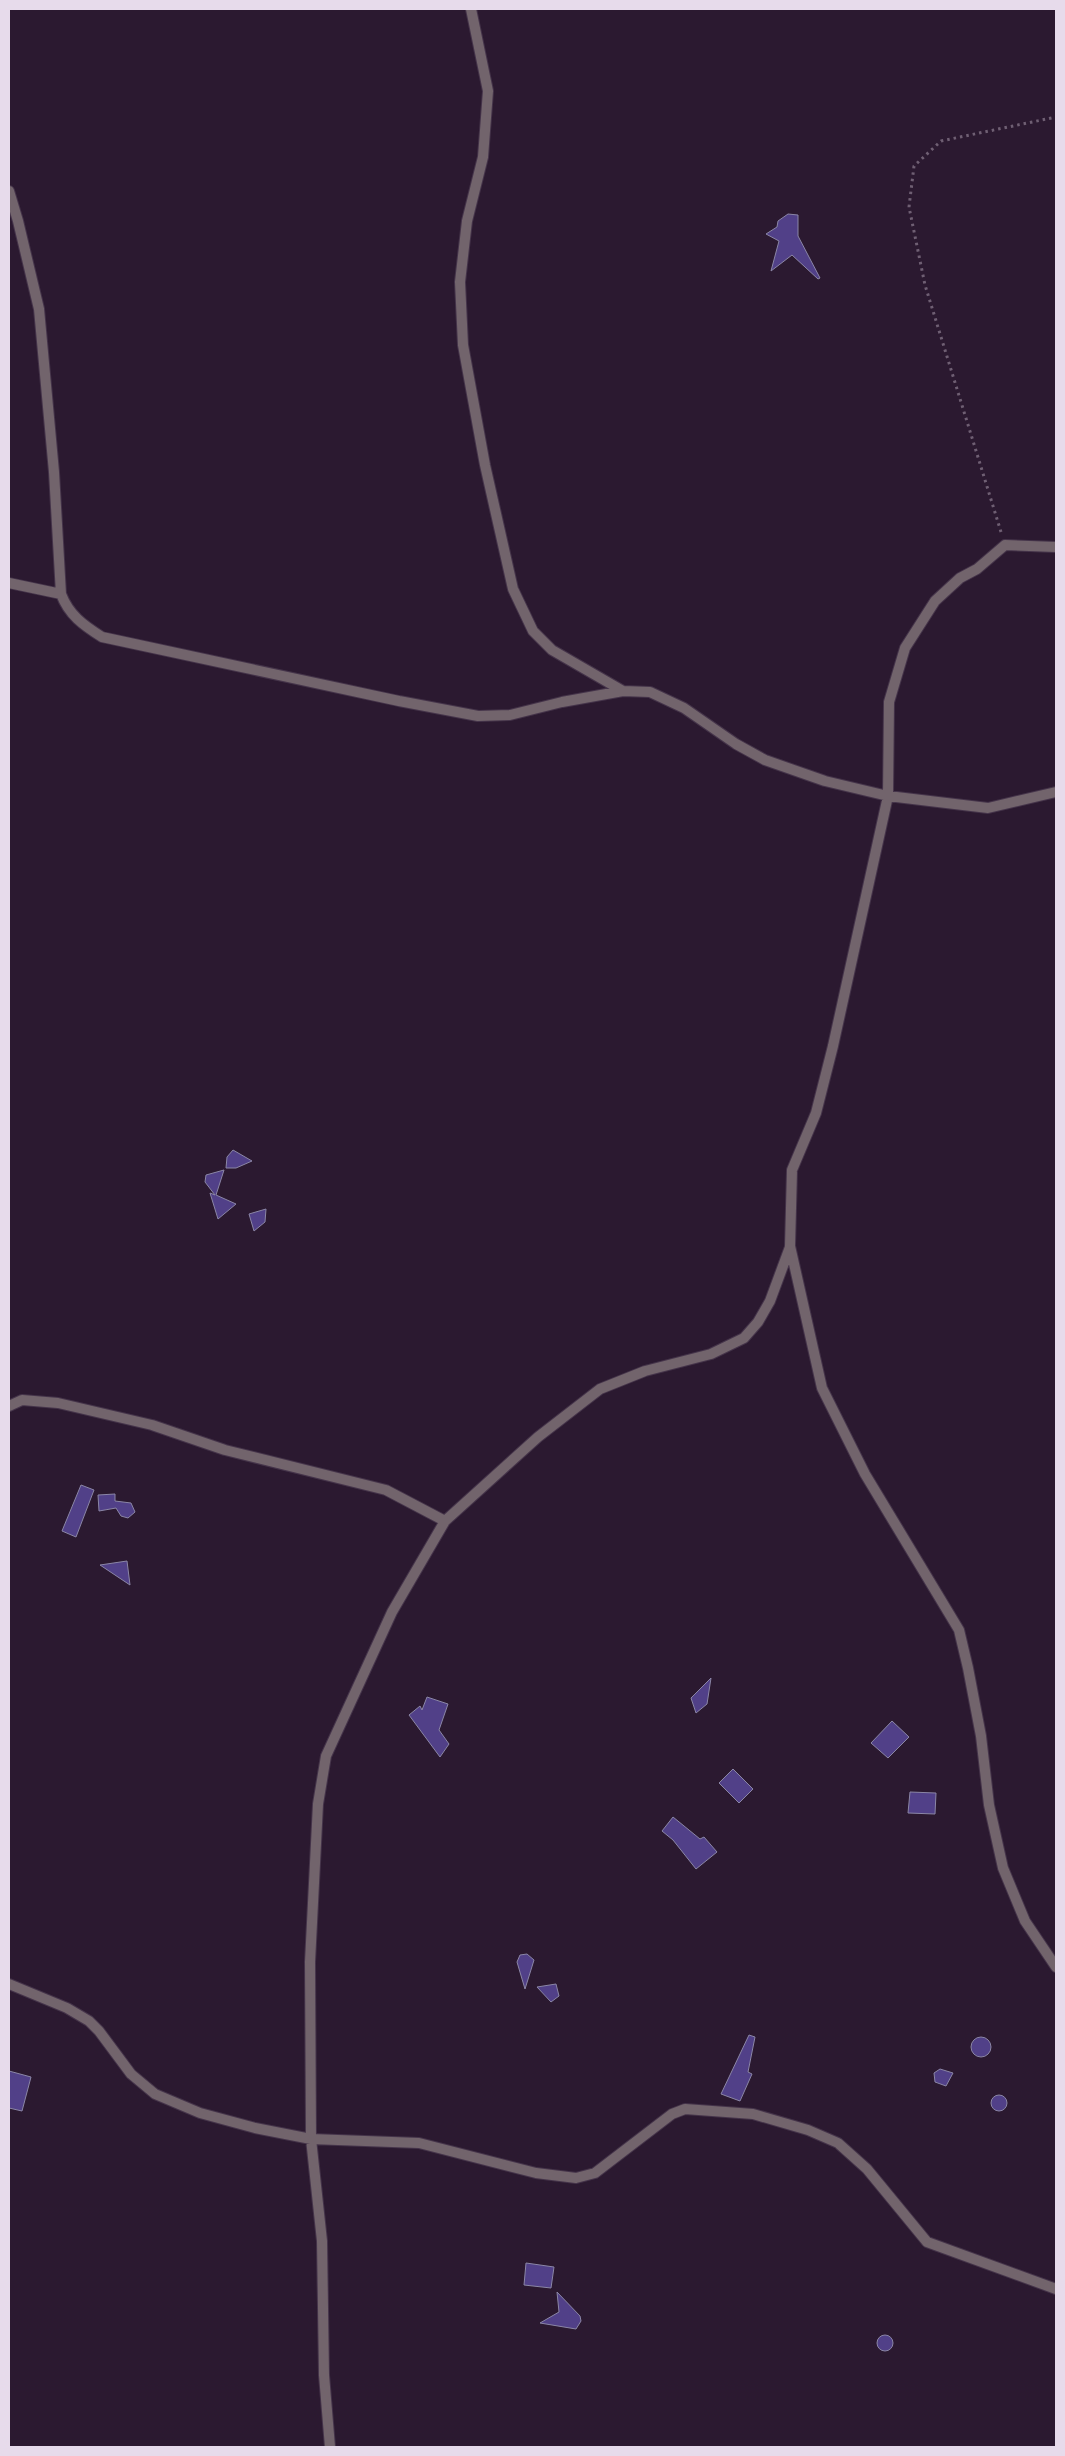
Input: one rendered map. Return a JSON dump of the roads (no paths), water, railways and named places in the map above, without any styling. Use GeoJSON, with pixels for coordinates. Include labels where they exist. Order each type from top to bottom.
{"type":"FeatureCollection","features":[{"type":"Feature","properties":{"kind":"street"},"geometry":{"type":"LineString","coordinates":[[470,9],[488,91],[482,157],[467,221],[460,282],[463,345],[489,484],[513,589],[533,631],[552,650],[623,692]]}},
{"type":"Feature","properties":{"kind":"street"},"geometry":{"type":"LineString","coordinates":[[9,191],[39,309],[54,472],[61,594],[66,607],[82,625],[102,637],[399,701],[478,716],[510,715],[562,702],[623,692],[650,692],[684,708],[736,744],[765,760],[825,781],[888,796],[988,808],[1056,792]]}},
{"type":"Feature","properties":{"kind":"street"},"geometry":{"type":"LineString","coordinates":[[1056,547],[1005,545],[976,570],[960,578],[935,601],[905,648],[889,702],[888,796],[818,1105],[792,1170],[790,1246],[822,1388],[865,1474],[959,1630],[976,1707],[989,1805],[1003,1868],[1025,1921],[1056,1967]]}},
{"type":"Feature","properties":{"kind":"street"},"geometry":{"type":"LineString","coordinates":[[9,583],[61,594]]}},
{"type":"Feature","properties":{"kind":"street"},"geometry":{"type":"LineString","coordinates":[[330,2447],[324,2375],[322,2241],[311,2138],[310,1962],[318,1804],[326,1756],[392,1612],[445,1521],[538,1437],[600,1389],[644,1371],[711,1354],[744,1338],[758,1322],[770,1301],[790,1246]]}},
{"type":"Feature","properties":{"kind":"street"},"geometry":{"type":"LineString","coordinates":[[9,1406],[22,1400],[58,1403],[152,1425],[225,1450],[386,1490],[445,1521]]}},
{"type":"Feature","properties":{"kind":"street"},"geometry":{"type":"LineString","coordinates":[[9,1984],[67,2008],[89,2021],[100,2031],[131,2074],[156,2094],[200,2113],[255,2128],[311,2138],[419,2143],[536,2173],[576,2178],[595,2173],[672,2114],[685,2109],[753,2114],[808,2130],[838,2142],[867,2169],[927,2242],[1056,2290]]}}]}
